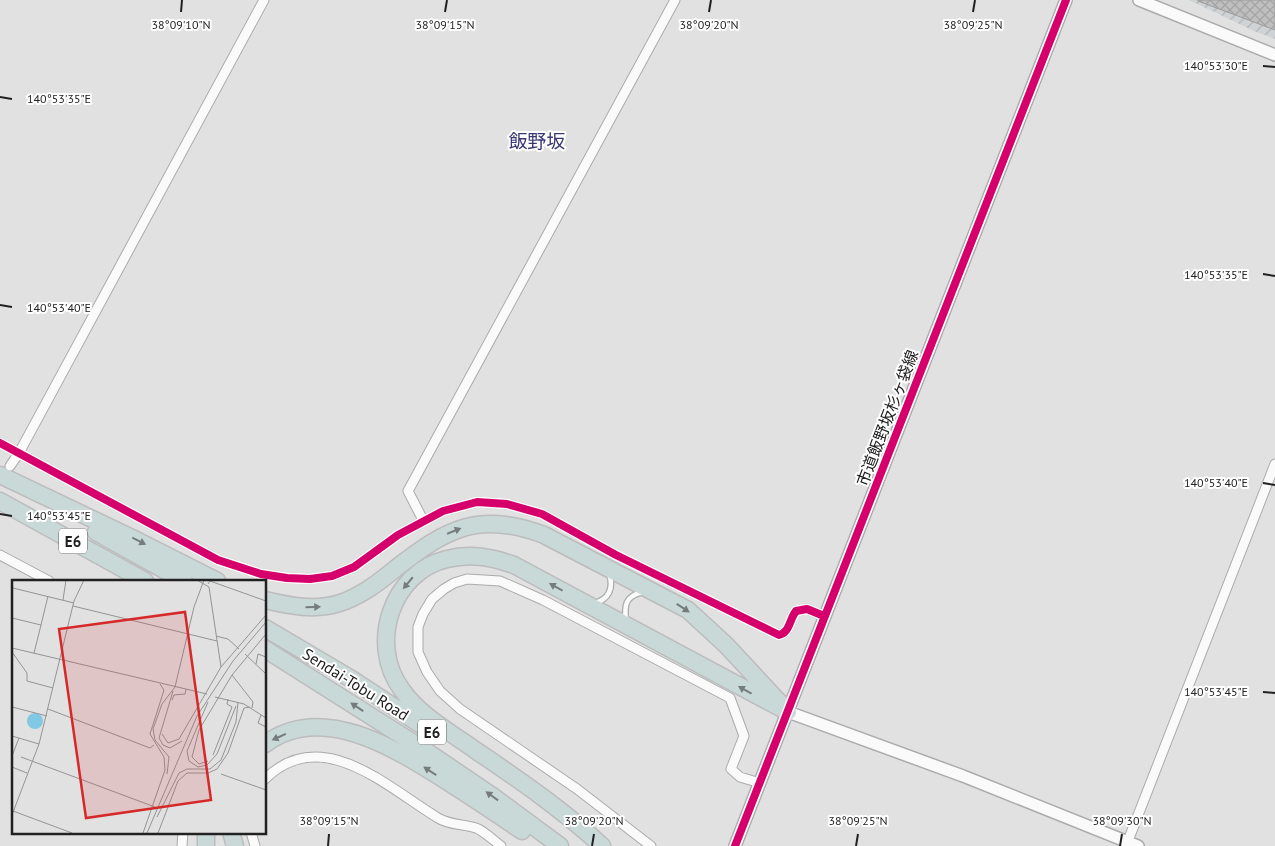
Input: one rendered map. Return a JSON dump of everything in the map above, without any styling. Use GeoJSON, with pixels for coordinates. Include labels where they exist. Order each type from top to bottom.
{"type":"FeatureCollection","features":[{"type":"Feature","properties":{"kind":"highway","name":"E6"},"geometry":{"type":"LineString","coordinates":[[3,473],[182,580]]}},
{"type":"Feature","properties":{"kind":"highway"},"geometry":{"type":"LineString","coordinates":[[3,473],[215,580]]}},
{"type":"Feature","properties":{"kind":"highway","name":"E6"},"geometry":{"type":"LineString","coordinates":[[0,502],[143,580]]}},
{"type":"Feature","properties":{"kind":"highway"},"geometry":{"type":"LineString","coordinates":[[0,502],[123,580]]}},
{"type":"Feature","properties":{"kind":"highway"},"geometry":{"type":"LineString","coordinates":[[266,600],[309,608],[339,603],[370,588],[437,539],[465,527],[483,523],[528,528],[565,545],[675,603],[700,620],[726,645],[788,712]]}},
{"type":"Feature","properties":{"kind":"highway"},"geometry":{"type":"LineString","coordinates":[[602,846],[580,826],[425,714],[401,690],[392,673],[388,658],[386,641],[387,623],[392,606],[401,592],[414,577],[429,566],[446,559],[479,556],[495,559],[529,572],[788,712]]}},
{"type":"Feature","properties":{"kind":"highway","name":"Sendai-Tobu Road"},"geometry":{"type":"LineString","coordinates":[[266,629],[353,680],[445,741],[592,846]]}},
{"type":"Feature","properties":{"kind":"highway","name":"Sendai-Tobu Road"},"geometry":{"type":"LineString","coordinates":[[266,650],[434,757],[560,846]]}},
{"type":"Feature","properties":{"kind":"highway"},"geometry":{"type":"LineString","coordinates":[[266,744],[291,732],[304,728],[319,727],[350,732],[366,737],[415,761],[544,846]]}},
{"type":"Feature","properties":{"kind":"street"},"geometry":{"type":"LineString","coordinates":[[3,473],[19,453],[264,0]]}},
{"type":"Feature","properties":{"kind":"street"},"geometry":{"type":"LineString","coordinates":[[423,520],[408,490],[675,0]]}},
{"type":"Feature","properties":{"kind":"street","name":"市道飯野坂杉ヶ袋線"},"geometry":{"type":"LineString","coordinates":[[735,846],[1066,0]]}},
{"type":"Feature","properties":{"kind":"street"},"geometry":{"type":"LineString","coordinates":[[1139,0],[1275,55]]}},
{"type":"Feature","properties":{"kind":"street"},"geometry":{"type":"LineString","coordinates":[[0,443],[218,560],[261,574],[310,579],[332,576],[354,567],[398,535],[443,511],[477,502],[507,504],[542,514],[616,555],[779,635],[787,631],[796,612],[807,609],[824,616]]}},
{"type":"Feature","properties":{"kind":"street"},"geometry":{"type":"LineString","coordinates":[[788,712],[963,776],[1130,845],[1275,464]]}},
{"type":"Feature","properties":{"kind":"street"},"geometry":{"type":"LineString","coordinates":[[0,555],[47,580]]}},
{"type":"Feature","properties":{"kind":"street"},"geometry":{"type":"LineString","coordinates":[[651,846],[577,789],[460,709],[440,691],[427,672],[418,652],[418,627],[422,614],[432,599],[444,589],[467,579],[500,582],[518,588],[560,609],[730,698],[744,736],[732,769],[740,777],[760,783]]}},
{"type":"Feature","properties":{"kind":"street"},"geometry":{"type":"LineString","coordinates":[[266,779],[275,770],[289,761],[305,758],[339,760],[368,772],[441,820],[478,829],[500,846]]}},
{"type":"Feature","properties":{"kind":"lane"},"geometry":{"type":"LineString","coordinates":[[586,604],[603,601],[607,597],[611,584],[606,568]]}},
{"type":"Feature","properties":{"kind":"lane"},"geometry":{"type":"LineString","coordinates":[[626,625],[625,606],[629,599],[635,594],[651,591]]}},
{"type":"Feature","properties":{"kind":"shaded area"},"geometry":{"type":"Polygon","coordinates":[[[1189,0],[1275,0],[1275,39],[1254,31],[1189,0]]]}},
{"type":"Feature","properties":{"kind":"building"},"geometry":{"type":"Polygon","coordinates":[[[1275,0],[1275,30],[1198,1],[1275,0]]]}},
{"type":"Feature","properties":{"kind":"cycle path"},"geometry":{"type":"LineString","coordinates":[[735,846],[1066,0]]}},
{"type":"Feature","properties":{"kind":"cycle path"},"geometry":{"type":"LineString","coordinates":[[0,443],[218,560],[261,574],[310,579],[332,576],[354,567],[398,535],[443,511],[477,502],[507,504],[542,514],[616,555],[779,635],[785,631],[796,611],[807,609],[824,616]]}},
{"type":"Feature","properties":{"kind":"district","name":"飯野坂"},"geometry":{"type":"Point","coordinates":[537,141]}}]}
